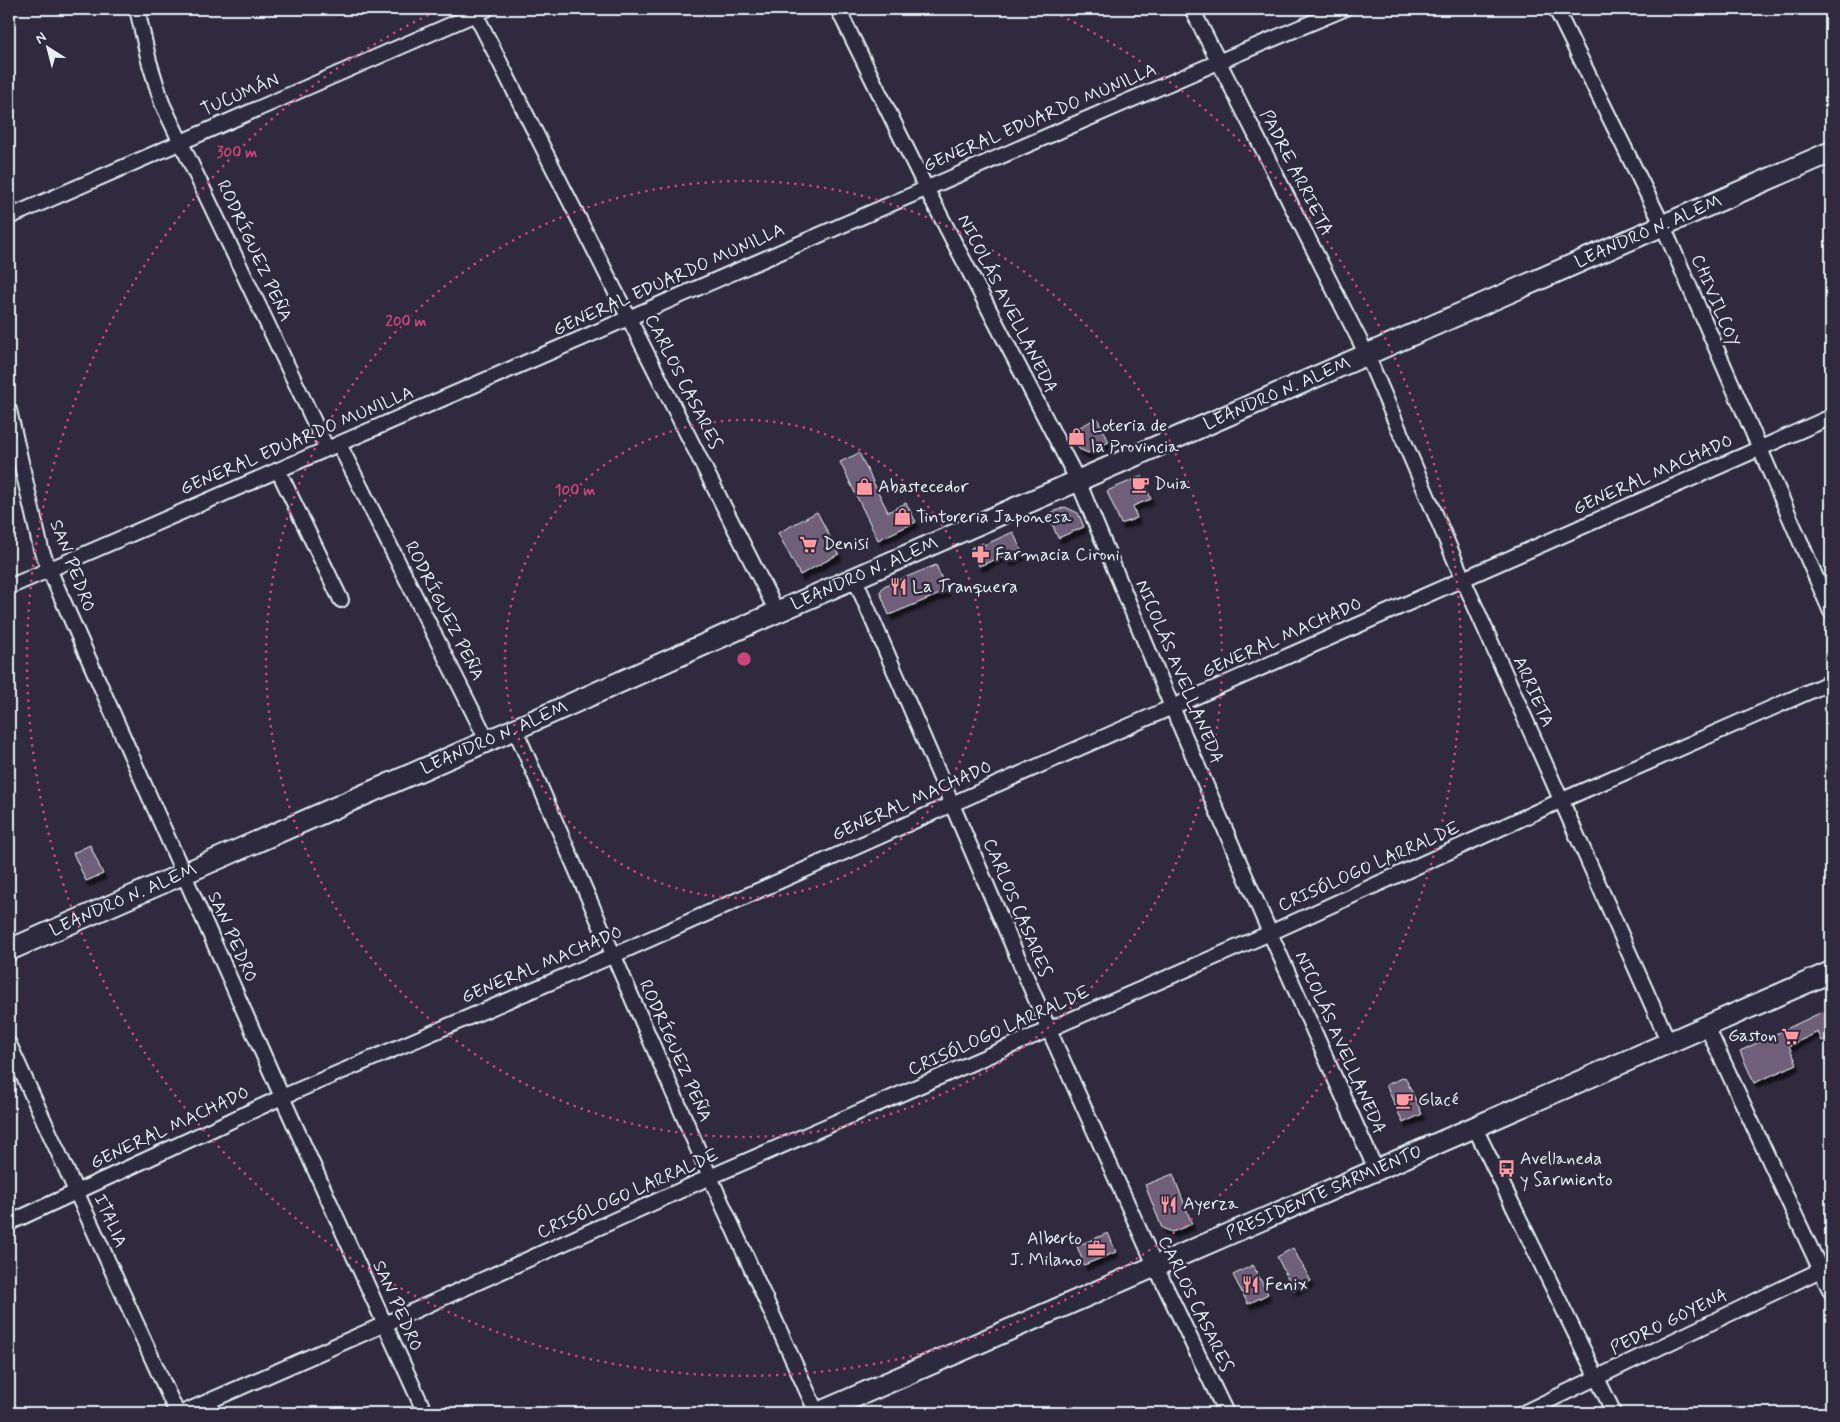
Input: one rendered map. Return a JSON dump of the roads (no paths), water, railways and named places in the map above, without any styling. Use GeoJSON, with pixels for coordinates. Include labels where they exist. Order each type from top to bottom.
{"type":"FeatureCollection","features":[{"type":"Feature","properties":{"kind":"street","name":"RODRÍGUEZ PEÑA"},"geometry":{"type":"LineString","coordinates":[[137,9],[156,87],[162,103],[333,447],[488,742]]}},
{"type":"Feature","properties":{"kind":"street","name":"NICOLÁS AVELLANEDA"},"geometry":{"type":"LineString","coordinates":[[838,9],[926,188],[1078,481],[1172,707],[1376,1170]]}},
{"type":"Feature","properties":{"kind":"street","name":"PADRE ARRIETA"},"geometry":{"type":"LineString","coordinates":[[1192,9],[1368,355]]}},
{"type":"Feature","properties":{"kind":"street","name":"GENERAL EDUARDO MUNILLA"},"geometry":{"type":"LineString","coordinates":[[9,587],[926,188],[1344,9]]}},
{"type":"Feature","properties":{"kind":"street","name":"CHIVILCOY"},"geometry":{"type":"LineString","coordinates":[[1556,9],[1663,226],[1831,612]]}},
{"type":"Feature","properties":{"kind":"street","name":"TUCUMÁN"},"geometry":{"type":"LineString","coordinates":[[9,217],[478,10]]}},
{"type":"Feature","properties":{"kind":"street","name":"CARLOS CASARES"},"geometry":{"type":"LineString","coordinates":[[478,10],[629,318],[777,612]]}},
{"type":"Feature","properties":{"kind":"street","name":"LEANDRO N. ALEM"},"geometry":{"type":"LineString","coordinates":[[9,950],[488,742],[777,612],[1831,152]]}},
{"type":"Feature","properties":{"kind":"street","name":"ARRIETA"},"geometry":{"type":"LineString","coordinates":[[1368,355],[1560,801],[1669,1043]]}},
{"type":"Feature","properties":{"kind":"street","name":"SAN PEDRO"},"geometry":{"type":"LineString","coordinates":[[9,410],[41,549],[49,569],[282,1097],[425,1413]]}},
{"type":"Feature","properties":{"kind":"street","name":"GENERAL MACHADO"},"geometry":{"type":"LineString","coordinates":[[9,1223],[282,1097],[612,956],[952,804],[1831,417]]}},
{"type":"Feature","properties":{"kind":"street"},"geometry":{"type":"LineString","coordinates":[[278,470],[341,600]]}},
{"type":"Feature","properties":{"kind":"street","name":"CARLOS CASARES"},"geometry":{"type":"LineString","coordinates":[[855,579],[1049,1030],[1155,1265],[1226,1413]]}},
{"type":"Feature","properties":{"kind":"street","name":"CRISÓLOGO LARRALDE"},"geometry":{"type":"LineString","coordinates":[[182,1413],[385,1324],[710,1177],[1270,933],[1560,801],[1831,682]]}},
{"type":"Feature","properties":{"kind":"street","name":"RODRÍGUEZ PEÑA"},"geometry":{"type":"LineString","coordinates":[[515,729],[612,956],[818,1413]]}},
{"type":"Feature","properties":{"kind":"street","name":"PRESIDENTE SARMIENTO"},"geometry":{"type":"LineString","coordinates":[[818,1413],[1155,1265],[1831,974]]}},
{"type":"Feature","properties":{"kind":"street"},"geometry":{"type":"LineString","coordinates":[[1707,1027],[1826,1267],[1831,1292]]}},
{"type":"Feature","properties":{"kind":"street","name":"ITALIA"},"geometry":{"type":"LineString","coordinates":[[9,1044],[177,1413]]}},
{"type":"Feature","properties":{"kind":"street"},"geometry":{"type":"LineString","coordinates":[[1475,1128],[1614,1413]]}},
{"type":"Feature","properties":{"kind":"street","name":"PEDRO GOYENA"},"geometry":{"type":"LineString","coordinates":[[1523,1413],[1826,1267]]}},
{"type":"Feature","properties":{"kind":"place","name":"Loteria de la Provincia"},"geometry":{"type":"Point","coordinates":[1077,436]}},
{"type":"Feature","properties":{"kind":"place","name":"Duia"},"geometry":{"type":"Point","coordinates":[1140,484]}},
{"type":"Feature","properties":{"kind":"place","name":"Abastecedor"},"geometry":{"type":"Point","coordinates":[864,487]}},
{"type":"Feature","properties":{"kind":"place","name":"Tintoreria Japonesa"},"geometry":{"type":"Point","coordinates":[902,517]}},
{"type":"Feature","properties":{"kind":"place","name":"Denisi"},"geometry":{"type":"Point","coordinates":[809,544]}},
{"type":"Feature","properties":{"kind":"place","name":"Farmacia Cironi"},"geometry":{"type":"Point","coordinates":[981,555]}},
{"type":"Feature","properties":{"kind":"place","name":"La Tranquera"},"geometry":{"type":"Point","coordinates":[898,587]}},
{"type":"Feature","properties":{"kind":"place","name":"Gaston"},"geometry":{"type":"Point","coordinates":[1791,1036]}},
{"type":"Feature","properties":{"kind":"place","name":"Glacé"},"geometry":{"type":"Point","coordinates":[1404,1100]}},
{"type":"Feature","properties":{"kind":"place","name":"Avellaneda y Sarmiento"},"geometry":{"type":"Point","coordinates":[1506,1169]}},
{"type":"Feature","properties":{"kind":"place","name":"Ayerza"},"geometry":{"type":"Point","coordinates":[1169,1204]}},
{"type":"Feature","properties":{"kind":"place","name":"Alberto J. Milano"},"geometry":{"type":"Point","coordinates":[1096,1249]}},
{"type":"Feature","properties":{"kind":"place","name":"Fenix"},"geometry":{"type":"Point","coordinates":[1251,1285]}}]}
